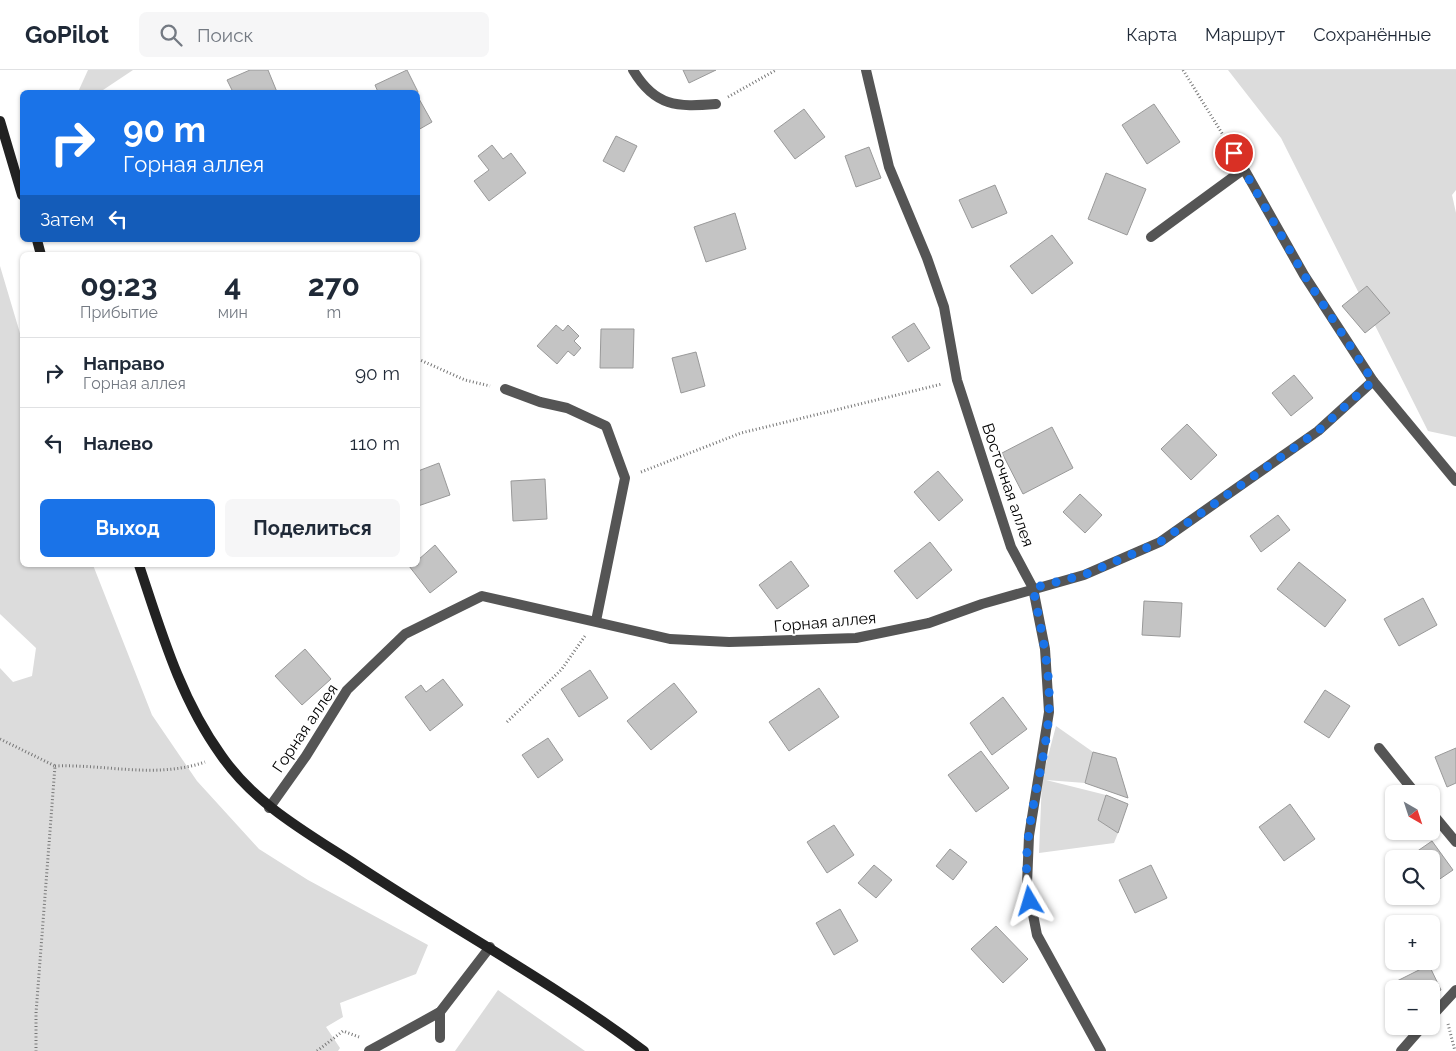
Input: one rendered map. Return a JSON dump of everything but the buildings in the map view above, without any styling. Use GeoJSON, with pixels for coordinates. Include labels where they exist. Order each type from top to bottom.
{"type":"FeatureCollection","features":[{"type":"Feature","properties":{"kind":"main road"},"geometry":{"type":"LineString","coordinates":[[0,121],[20,188]]}},
{"type":"Feature","properties":{"kind":"main road"},"geometry":{"type":"LineString","coordinates":[[140,567],[167,650],[185,693],[222,756],[268,808],[392,889],[490,947],[644,1051]]}},
{"type":"Feature","properties":{"kind":"street"},"geometry":{"type":"LineString","coordinates":[[633,70],[638,80],[654,96],[681,107],[716,104]]}},
{"type":"Feature","properties":{"kind":"street","name":"Восточная аллея"},"geometry":{"type":"LineString","coordinates":[[866,70],[889,167],[927,258],[944,307],[957,380],[1011,547],[1033,588],[1046,649],[1049,712],[1029,836],[1027,884],[1037,934],[1101,1051]]}},
{"type":"Feature","properties":{"kind":"street"},"geometry":{"type":"LineString","coordinates":[[1151,237],[1244,169],[1304,275],[1373,381],[1456,481]]}},
{"type":"Feature","properties":{"kind":"street","name":"Горная аллея"},"geometry":{"type":"LineString","coordinates":[[268,808],[306,756],[347,690],[406,634],[482,596],[670,639],[729,642],[856,638],[929,623],[1033,588],[1084,575],[1160,542],[1318,431],[1373,381]]}},
{"type":"Feature","properties":{"kind":"street"},"geometry":{"type":"LineString","coordinates":[[505,389],[540,402],[567,408],[606,426],[625,478],[596,621]]}},
{"type":"Feature","properties":{"kind":"street"},"geometry":{"type":"LineString","coordinates":[[1379,748],[1409,785]]}},
{"type":"Feature","properties":{"kind":"street"},"geometry":{"type":"LineString","coordinates":[[1440,823],[1456,842]]}},
{"type":"Feature","properties":{"kind":"street"},"geometry":{"type":"LineString","coordinates":[[369,1051],[440,1012],[490,947]]}},
{"type":"Feature","properties":{"kind":"street"},"geometry":{"type":"LineString","coordinates":[[1442,1005],[1456,990]]}},
{"type":"Feature","properties":{"kind":"street"},"geometry":{"type":"LineString","coordinates":[[440,1012],[440,1038]]}},
{"type":"Feature","properties":{"kind":"street"},"geometry":{"type":"LineString","coordinates":[[1401,1051],[1415,1035]]}},
{"type":"Feature","properties":{"kind":"path"},"geometry":{"type":"LineString","coordinates":[[716,104],[776,70]]}},
{"type":"Feature","properties":{"kind":"path"},"geometry":{"type":"LineString","coordinates":[[1182,70],[1244,169]]}},
{"type":"Feature","properties":{"kind":"path"},"geometry":{"type":"LineString","coordinates":[[420,359],[465,380],[505,389]]}},
{"type":"Feature","properties":{"kind":"path"},"geometry":{"type":"LineString","coordinates":[[625,478],[741,433],[957,380]]}},
{"type":"Feature","properties":{"kind":"path"},"geometry":{"type":"LineString","coordinates":[[507,722],[562,668],[596,621]]}},
{"type":"Feature","properties":{"kind":"path"},"geometry":{"type":"LineString","coordinates":[[0,739],[55,766],[76,765],[124,770],[184,769],[222,756]]}},
{"type":"Feature","properties":{"kind":"path"},"geometry":{"type":"LineString","coordinates":[[36,1051],[36,1013],[55,766]]}},
{"type":"Feature","properties":{"kind":"path"},"geometry":{"type":"LineString","coordinates":[[1442,1005],[1455,1051]]}},
{"type":"Feature","properties":{"kind":"path"},"geometry":{"type":"LineString","coordinates":[[316,1051],[343,1032],[381,1044]]}},
{"type":"Feature","properties":{"kind":"shaded area"},"geometry":{"type":"Polygon","coordinates":[[[88,70],[133,70],[103,90],[79,90],[88,70]]]}},
{"type":"Feature","properties":{"kind":"shaded area"},"geometry":{"type":"Polygon","coordinates":[[[1228,70],[1456,70],[1456,190],[1452,195],[1456,213],[1456,437],[1428,431],[1281,138],[1228,70]]]}},
{"type":"Feature","properties":{"kind":"shaded area"},"geometry":{"type":"Polygon","coordinates":[[[0,266],[20,333],[20,567],[94,567],[152,715],[197,781],[259,849],[308,880],[428,945],[416,974],[340,1003],[343,1017],[326,1027],[340,1048],[338,1051],[0,1051],[0,668],[13,682],[32,676],[36,648],[0,614],[0,266]]]}},
{"type":"Feature","properties":{"kind":"shaded area"},"geometry":{"type":"Polygon","coordinates":[[[1056,726],[1093,752],[1085,783],[1046,780],[1106,795],[1098,820],[1118,833],[1114,843],[1039,853],[1042,779],[1056,726]]]}},
{"type":"Feature","properties":{"kind":"shaded area"},"geometry":{"type":"Polygon","coordinates":[[[498,990],[585,1051],[455,1051],[498,990]]]}},
{"type":"Feature","properties":{"kind":"route"},"geometry":{"type":"LineString","coordinates":[[1030,901],[1027,884],[1029,836],[1049,712],[1046,649],[1033,588],[1084,575],[1160,542],[1318,431],[1373,381],[1304,275],[1234,153]]}}]}
